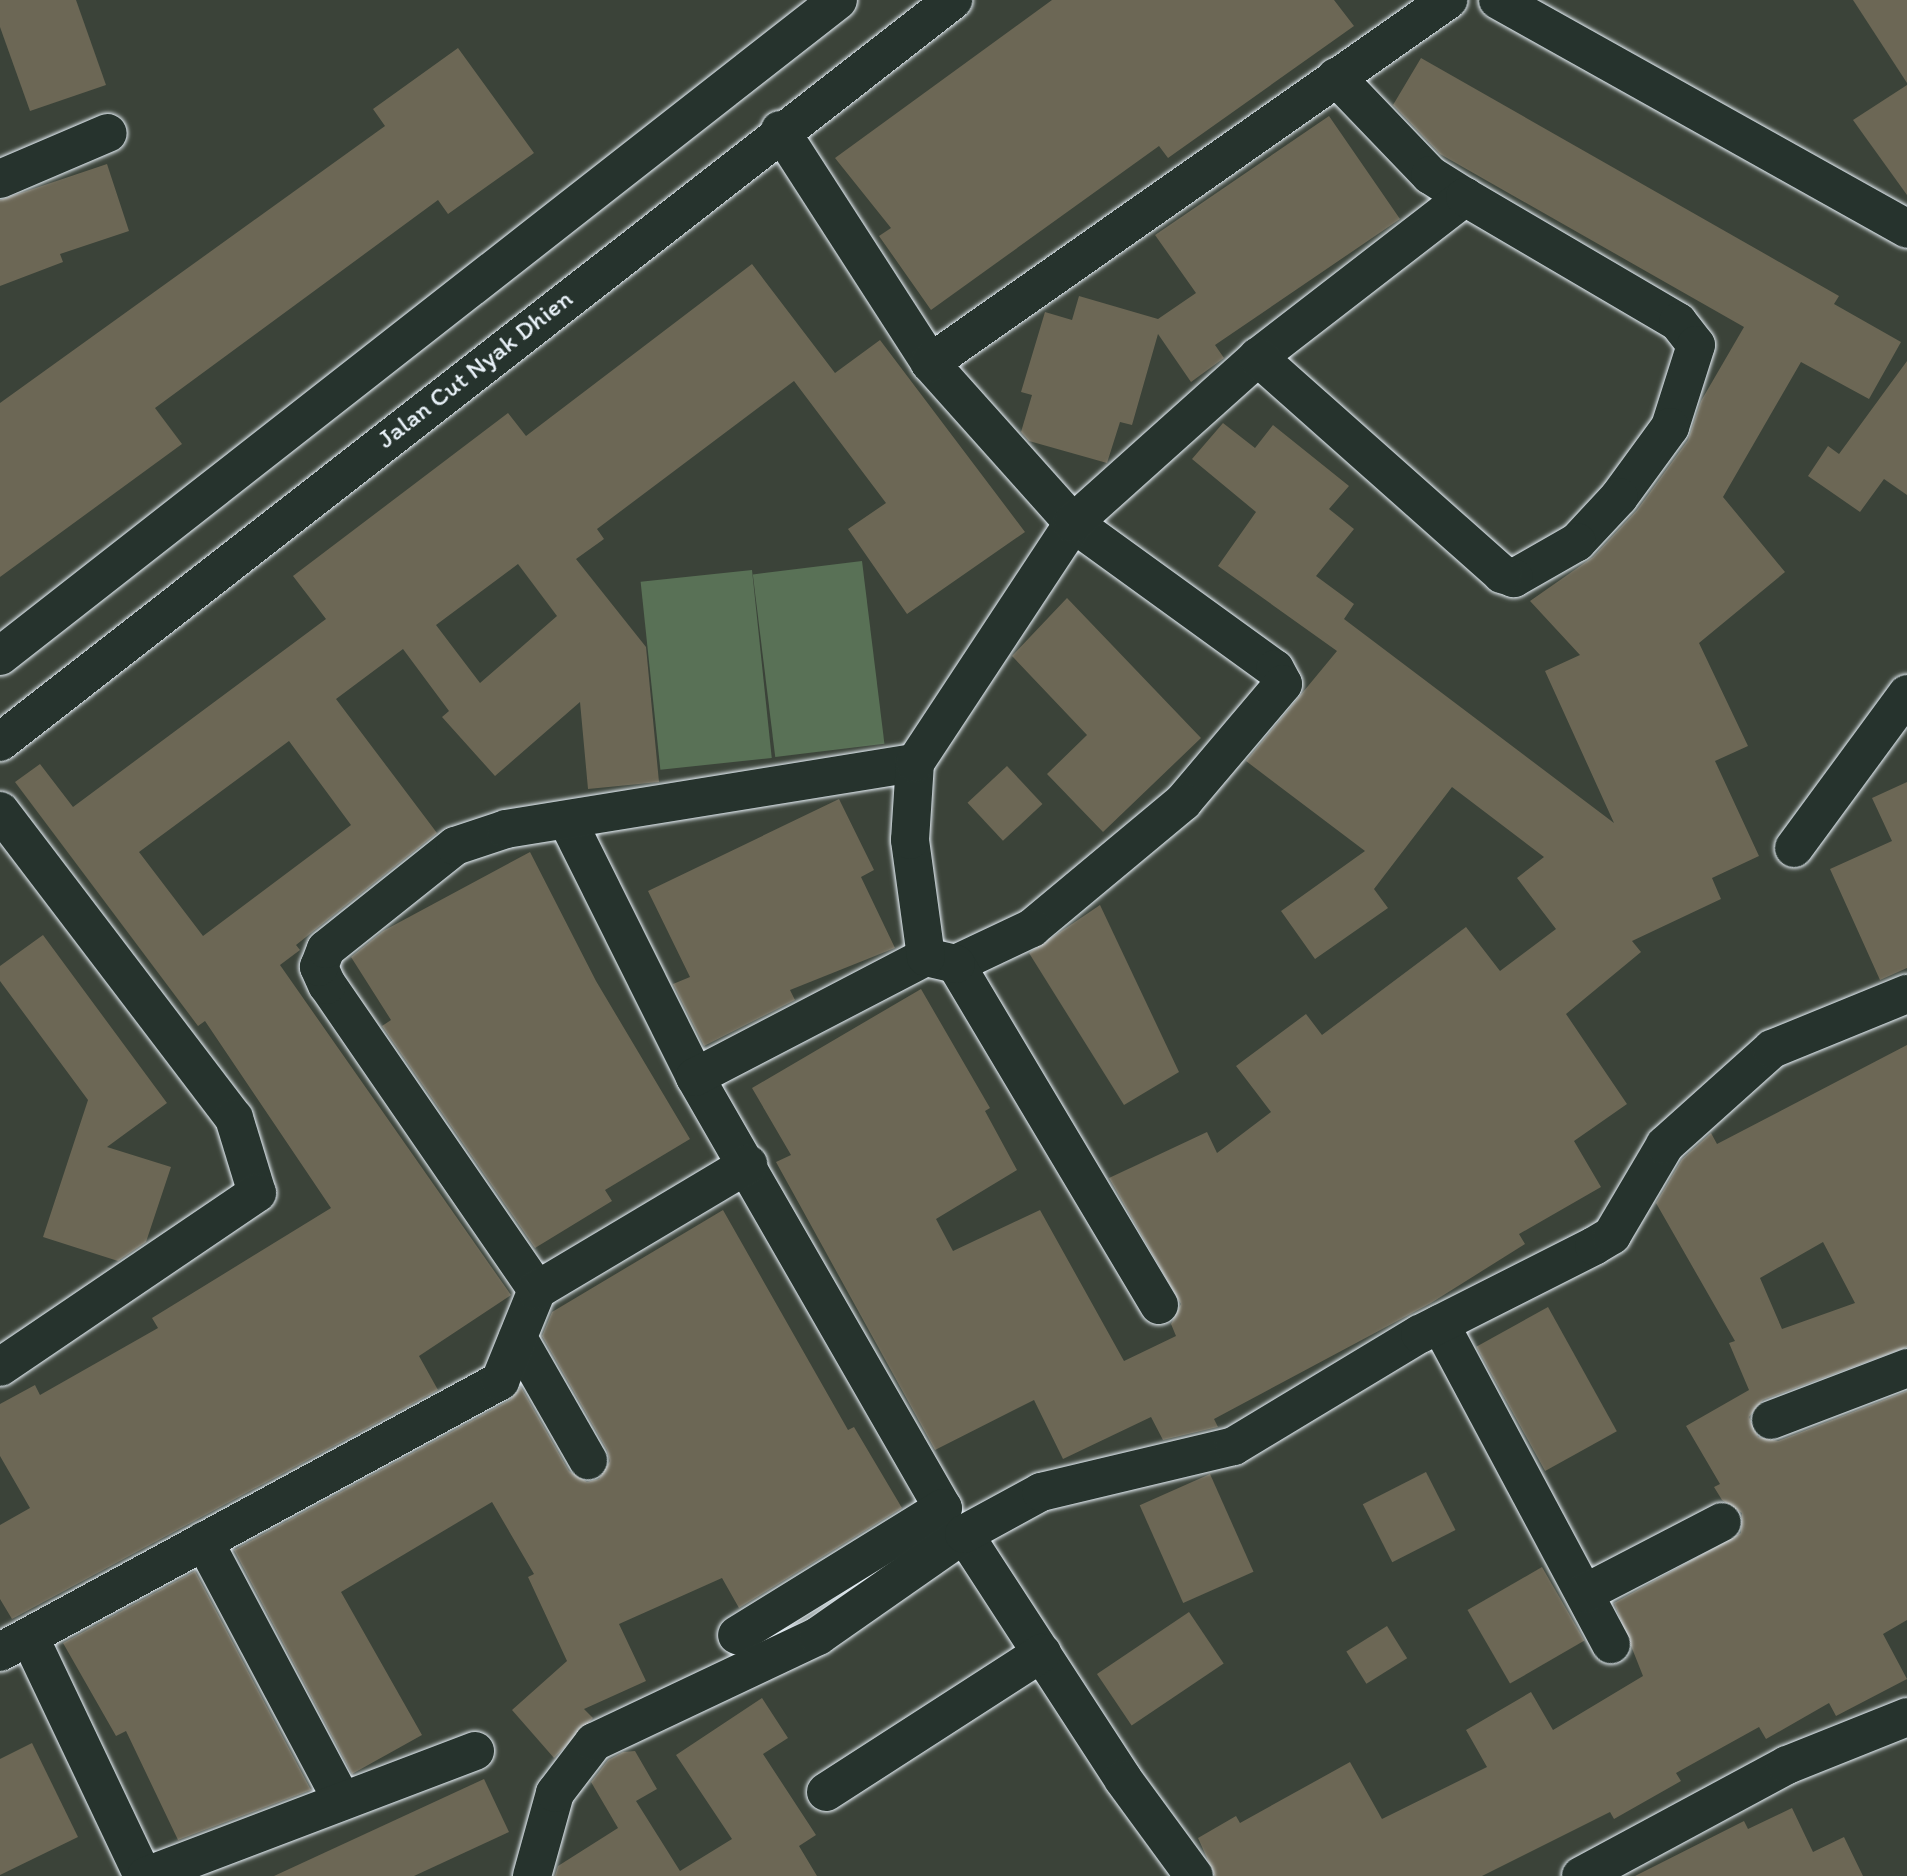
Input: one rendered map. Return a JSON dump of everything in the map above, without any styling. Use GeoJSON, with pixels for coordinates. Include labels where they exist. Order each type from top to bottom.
{"type":"FeatureCollection","features":[{"type":"Feature","properties":{"kind":"main road"},"geometry":{"type":"LineString","coordinates":[[0,656],[838,0]]}},
{"type":"Feature","properties":{"kind":"main road","name":"Jalan Cut Nyak Dhien"},"geometry":{"type":"LineString","coordinates":[[0,742],[780,130],[953,0]]}},
{"type":"Feature","properties":{"kind":"main road"},"geometry":{"type":"LineString","coordinates":[[930,363],[1448,0]]}},
{"type":"Feature","properties":{"kind":"main road"},"geometry":{"type":"LineString","coordinates":[[1498,0],[1907,229]]}},
{"type":"Feature","properties":{"kind":"main road"},"geometry":{"type":"LineString","coordinates":[[1258,357],[1502,574],[1526,574],[1577,542],[1670,427],[1696,345],[1678,322],[1430,175],[1336,77]]}},
{"type":"Feature","properties":{"kind":"main road"},"geometry":{"type":"LineString","coordinates":[[695,1077],[941,961],[1032,928],[1183,802],[1283,684],[1275,669],[1073,523],[930,363],[780,130]]}},
{"type":"Feature","properties":{"kind":"main road"},"geometry":{"type":"LineString","coordinates":[[0,179],[108,133]]}},
{"type":"Feature","properties":{"kind":"main road"},"geometry":{"type":"LineString","coordinates":[[1159,1305],[941,961],[910,840],[915,763],[1073,523],[1258,357],[1465,197]]}},
{"type":"Feature","properties":{"kind":"main road"},"geometry":{"type":"LineString","coordinates":[[1794,848],[1907,694]]}},
{"type":"Feature","properties":{"kind":"main road"},"geometry":{"type":"LineString","coordinates":[[537,1290],[319,967],[326,949],[455,846],[506,829],[568,822],[915,763]]}},
{"type":"Feature","properties":{"kind":"main road"},"geometry":{"type":"LineString","coordinates":[[0,811],[234,1118],[257,1193],[0,1367]]}},
{"type":"Feature","properties":{"kind":"main road"},"geometry":{"type":"LineString","coordinates":[[568,822],[695,1077],[748,1164],[943,1508],[737,1635]]}},
{"type":"Feature","properties":{"kind":"main road"},"geometry":{"type":"LineString","coordinates":[[532,1876],[555,1793],[594,1742],[818,1636],[964,1534],[1041,1492],[1234,1446],[1440,1324],[1612,1235],[1665,1145],[1772,1049],[1907,994]]}},
{"type":"Feature","properties":{"kind":"main road"},"geometry":{"type":"LineString","coordinates":[[475,1751],[145,1876],[15,1645],[500,1381],[537,1290],[748,1164]]}},
{"type":"Feature","properties":{"kind":"main road"},"geometry":{"type":"LineString","coordinates":[[1440,1324],[1611,1644]]}},
{"type":"Feature","properties":{"kind":"main road"},"geometry":{"type":"LineString","coordinates":[[518,1338],[588,1460]]}},
{"type":"Feature","properties":{"kind":"main road"},"geometry":{"type":"LineString","coordinates":[[1771,1420],[1907,1368]]}},
{"type":"Feature","properties":{"kind":"main road"},"geometry":{"type":"LineString","coordinates":[[1585,1593],[1722,1522]]}},
{"type":"Feature","properties":{"kind":"main road"},"geometry":{"type":"LineString","coordinates":[[964,1534],[1194,1876]]}},
{"type":"Feature","properties":{"kind":"main road"},"geometry":{"type":"LineString","coordinates":[[204,1541],[342,1801]]}},
{"type":"Feature","properties":{"kind":"main road"},"geometry":{"type":"LineString","coordinates":[[826,1792],[1042,1653]]}},
{"type":"Feature","properties":{"kind":"main road"},"geometry":{"type":"LineString","coordinates":[[1581,1876],[1787,1765],[1907,1717]]}},
{"type":"Feature","properties":{"kind":"green space"},"geometry":{"type":"Polygon","coordinates":[[[862,561],[884,744],[775,757],[753,574],[862,561]]]}},
{"type":"Feature","properties":{"kind":"green space"},"geometry":{"type":"Polygon","coordinates":[[[752,570],[772,758],[660,770],[641,582],[752,570]]]}},
{"type":"Feature","properties":{"kind":"building"},"geometry":{"type":"Polygon","coordinates":[[[0,0],[76,0],[106,85],[30,111],[0,27],[0,0]]]}},
{"type":"Feature","properties":{"kind":"building"},"geometry":{"type":"Polygon","coordinates":[[[1052,0],[1334,0],[1354,26],[1168,158],[1159,146],[931,310],[879,236],[891,228],[835,158],[1052,0]]]}},
{"type":"Feature","properties":{"kind":"building"},"geometry":{"type":"Polygon","coordinates":[[[1853,0],[1907,0],[1907,83],[1853,0]]]}},
{"type":"Feature","properties":{"kind":"building"},"geometry":{"type":"Polygon","coordinates":[[[458,48],[534,153],[448,214],[438,200],[155,408],[182,444],[0,577],[0,403],[385,126],[373,109],[458,48]]]}},
{"type":"Feature","properties":{"kind":"building"},"geometry":{"type":"Polygon","coordinates":[[[1421,58],[1839,296],[1834,304],[1901,342],[1869,399],[1801,362],[1723,497],[1785,572],[1699,643],[1748,746],[1715,761],[1759,856],[1712,878],[1721,899],[1632,941],[1641,952],[1566,1014],[1627,1104],[1574,1141],[1601,1187],[1519,1234],[1525,1244],[1431,1303],[1214,1419],[1218,1427],[1163,1440],[1151,1417],[1063,1459],[1034,1400],[935,1450],[776,1162],[791,1155],[752,1088],[921,989],[990,1108],[985,1111],[1017,1170],[936,1219],[953,1251],[1040,1210],[1124,1361],[1176,1336],[1171,1324],[1181,1304],[1109,1178],[1207,1132],[1217,1153],[1271,1112],[1236,1066],[1306,1014],[1322,1035],[1466,927],[1500,971],[1556,929],[1517,878],[1544,857],[1452,787],[1374,889],[1388,908],[1315,959],[1281,911],[1365,851],[1246,761],[1337,651],[1218,566],[1256,512],[1192,459],[1223,423],[1255,448],[1273,425],[1349,486],[1329,509],[1354,529],[1316,576],[1354,604],[1344,619],[1614,823],[1545,671],[1580,655],[1530,601],[1593,557],[1637,510],[1688,440],[1701,401],[1744,327],[1440,154],[1393,105],[1421,58]]]}},
{"type":"Feature","properties":{"kind":"building"},"geometry":{"type":"Polygon","coordinates":[[[1907,85],[1907,195],[1853,120],[1907,85]]]}},
{"type":"Feature","properties":{"kind":"building"},"geometry":{"type":"Polygon","coordinates":[[[1329,116],[1400,219],[1215,345],[1224,358],[1191,382],[1158,334],[1132,425],[1120,422],[1107,463],[1029,441],[1021,432],[1032,395],[1021,392],[1045,312],[1072,320],[1079,296],[1158,319],[1196,293],[1155,235],[1329,116]]]}},
{"type":"Feature","properties":{"kind":"building"},"geometry":{"type":"Polygon","coordinates":[[[107,164],[129,231],[60,254],[63,262],[0,286],[0,200],[107,164]]]}},
{"type":"Feature","properties":{"kind":"building"},"geometry":{"type":"Polygon","coordinates":[[[752,264],[835,373],[880,340],[1025,532],[907,614],[848,529],[886,503],[794,381],[597,529],[604,539],[576,559],[646,647],[659,782],[588,789],[580,702],[495,776],[442,717],[449,711],[403,649],[336,699],[437,833],[296,945],[300,950],[280,965],[511,1295],[419,1356],[438,1390],[12,1619],[0,1599],[0,1525],[30,1508],[0,1456],[0,1404],[35,1385],[40,1395],[158,1328],[152,1318],[331,1208],[205,1021],[198,1026],[15,782],[40,764],[73,807],[326,619],[293,576],[508,413],[526,436],[752,264]],[[518,564],[436,625],[480,683],[557,616],[518,564]],[[289,741],[139,852],[203,936],[351,825],[289,741]]]}},
{"type":"Feature","properties":{"kind":"building"},"geometry":{"type":"Polygon","coordinates":[[[1907,361],[1907,495],[1884,479],[1860,512],[1808,476],[1828,446],[1839,454],[1907,361]]]}},
{"type":"Feature","properties":{"kind":"building"},"geometry":{"type":"Polygon","coordinates":[[[1067,598],[1201,738],[1103,832],[1047,774],[1087,735],[1012,656],[1067,598]]]}},
{"type":"Feature","properties":{"kind":"building"},"geometry":{"type":"Polygon","coordinates":[[[1007,766],[1042,804],[1003,841],[968,803],[1007,766]]]}},
{"type":"Feature","properties":{"kind":"building"},"geometry":{"type":"Polygon","coordinates":[[[1907,782],[1907,968],[1880,980],[1830,869],[1892,841],[1872,798],[1907,782]]]}},
{"type":"Feature","properties":{"kind":"building"},"geometry":{"type":"Polygon","coordinates":[[[839,799],[874,870],[861,877],[895,948],[790,990],[795,1000],[704,1046],[673,984],[690,977],[648,891],[839,799]]]}},
{"type":"Feature","properties":{"kind":"building"},"geometry":{"type":"Polygon","coordinates":[[[530,852],[596,981],[690,1139],[605,1190],[612,1201],[535,1248],[382,1026],[391,1020],[351,957],[383,931],[530,852]]]}},
{"type":"Feature","properties":{"kind":"building"},"geometry":{"type":"Polygon","coordinates":[[[1100,905],[1179,1072],[1124,1105],[1029,953],[1100,905]]]}},
{"type":"Feature","properties":{"kind":"building"},"geometry":{"type":"Polygon","coordinates":[[[43,935],[167,1103],[107,1147],[171,1167],[146,1242],[118,1261],[43,1237],[88,1100],[0,981],[0,966],[43,935]]]}},
{"type":"Feature","properties":{"kind":"building"},"geometry":{"type":"Polygon","coordinates":[[[1907,1045],[1907,1347],[1763,1400],[1749,1417],[1758,1437],[1778,1441],[1907,1391],[1907,1620],[1883,1634],[1907,1679],[1836,1716],[1829,1703],[1766,1739],[1759,1727],[1676,1773],[1681,1781],[1614,1819],[1610,1812],[1482,1876],[1215,1876],[1198,1838],[1236,1816],[1240,1823],[1350,1762],[1382,1819],[1487,1767],[1466,1730],[1531,1692],[1553,1730],[1643,1676],[1614,1603],[1741,1533],[1742,1513],[1722,1500],[1714,1487],[1720,1484],[1686,1426],[1749,1390],[1729,1343],[1735,1341],[1656,1203],[1682,1159],[1711,1133],[1717,1144],[1907,1045]],[[1823,1242],[1760,1278],[1782,1329],[1855,1303],[1823,1242]]]}},
{"type":"Feature","properties":{"kind":"building"},"geometry":{"type":"Polygon","coordinates":[[[723,1210],[848,1430],[854,1427],[902,1508],[739,1608],[722,1578],[619,1624],[646,1681],[584,1709],[593,1718],[554,1758],[512,1710],[567,1661],[528,1577],[534,1574],[492,1502],[341,1592],[422,1735],[352,1774],[234,1550],[510,1400],[521,1387],[569,1471],[587,1482],[599,1479],[610,1461],[607,1450],[542,1336],[552,1312],[723,1210]]]}},
{"type":"Feature","properties":{"kind":"building"},"geometry":{"type":"Polygon","coordinates":[[[1548,1307],[1617,1431],[1545,1471],[1476,1347],[1548,1307]]]}},
{"type":"Feature","properties":{"kind":"building"},"geometry":{"type":"Polygon","coordinates":[[[1426,1472],[1456,1530],[1392,1562],[1363,1504],[1426,1472]]]}},
{"type":"Feature","properties":{"kind":"building"},"geometry":{"type":"Polygon","coordinates":[[[1210,1474],[1254,1572],[1183,1603],[1140,1505],[1210,1474]]]}},
{"type":"Feature","properties":{"kind":"building"},"geometry":{"type":"Polygon","coordinates":[[[1542,1567],[1584,1641],[1510,1684],[1468,1610],[1542,1567]]]}},
{"type":"Feature","properties":{"kind":"building"},"geometry":{"type":"Polygon","coordinates":[[[195,1571],[311,1790],[178,1840],[126,1731],[116,1736],[63,1643],[195,1571]]]}},
{"type":"Feature","properties":{"kind":"building"},"geometry":{"type":"Polygon","coordinates":[[[1189,1612],[1224,1663],[1132,1725],[1097,1674],[1189,1612]]]}},
{"type":"Feature","properties":{"kind":"building"},"geometry":{"type":"Polygon","coordinates":[[[1387,1626],[1407,1658],[1366,1684],[1346,1651],[1387,1626]]]}},
{"type":"Feature","properties":{"kind":"building"},"geometry":{"type":"Polygon","coordinates":[[[762,1698],[788,1738],[763,1754],[816,1835],[799,1846],[817,1876],[555,1876],[558,1866],[618,1828],[591,1782],[608,1760],[623,1752],[635,1751],[657,1789],[636,1801],[680,1871],[732,1839],[676,1755],[762,1698]]]}},
{"type":"Feature","properties":{"kind":"building"},"geometry":{"type":"Polygon","coordinates":[[[32,1743],[78,1837],[0,1875],[0,1759],[32,1743]]]}},
{"type":"Feature","properties":{"kind":"building"},"geometry":{"type":"Polygon","coordinates":[[[484,1779],[509,1832],[414,1876],[274,1876],[484,1779]]]}},
{"type":"Feature","properties":{"kind":"building"},"geometry":{"type":"Polygon","coordinates":[[[1792,1808],[1813,1852],[1844,1837],[1863,1876],[1635,1876],[1744,1821],[1748,1829],[1792,1808]]]}}]}
